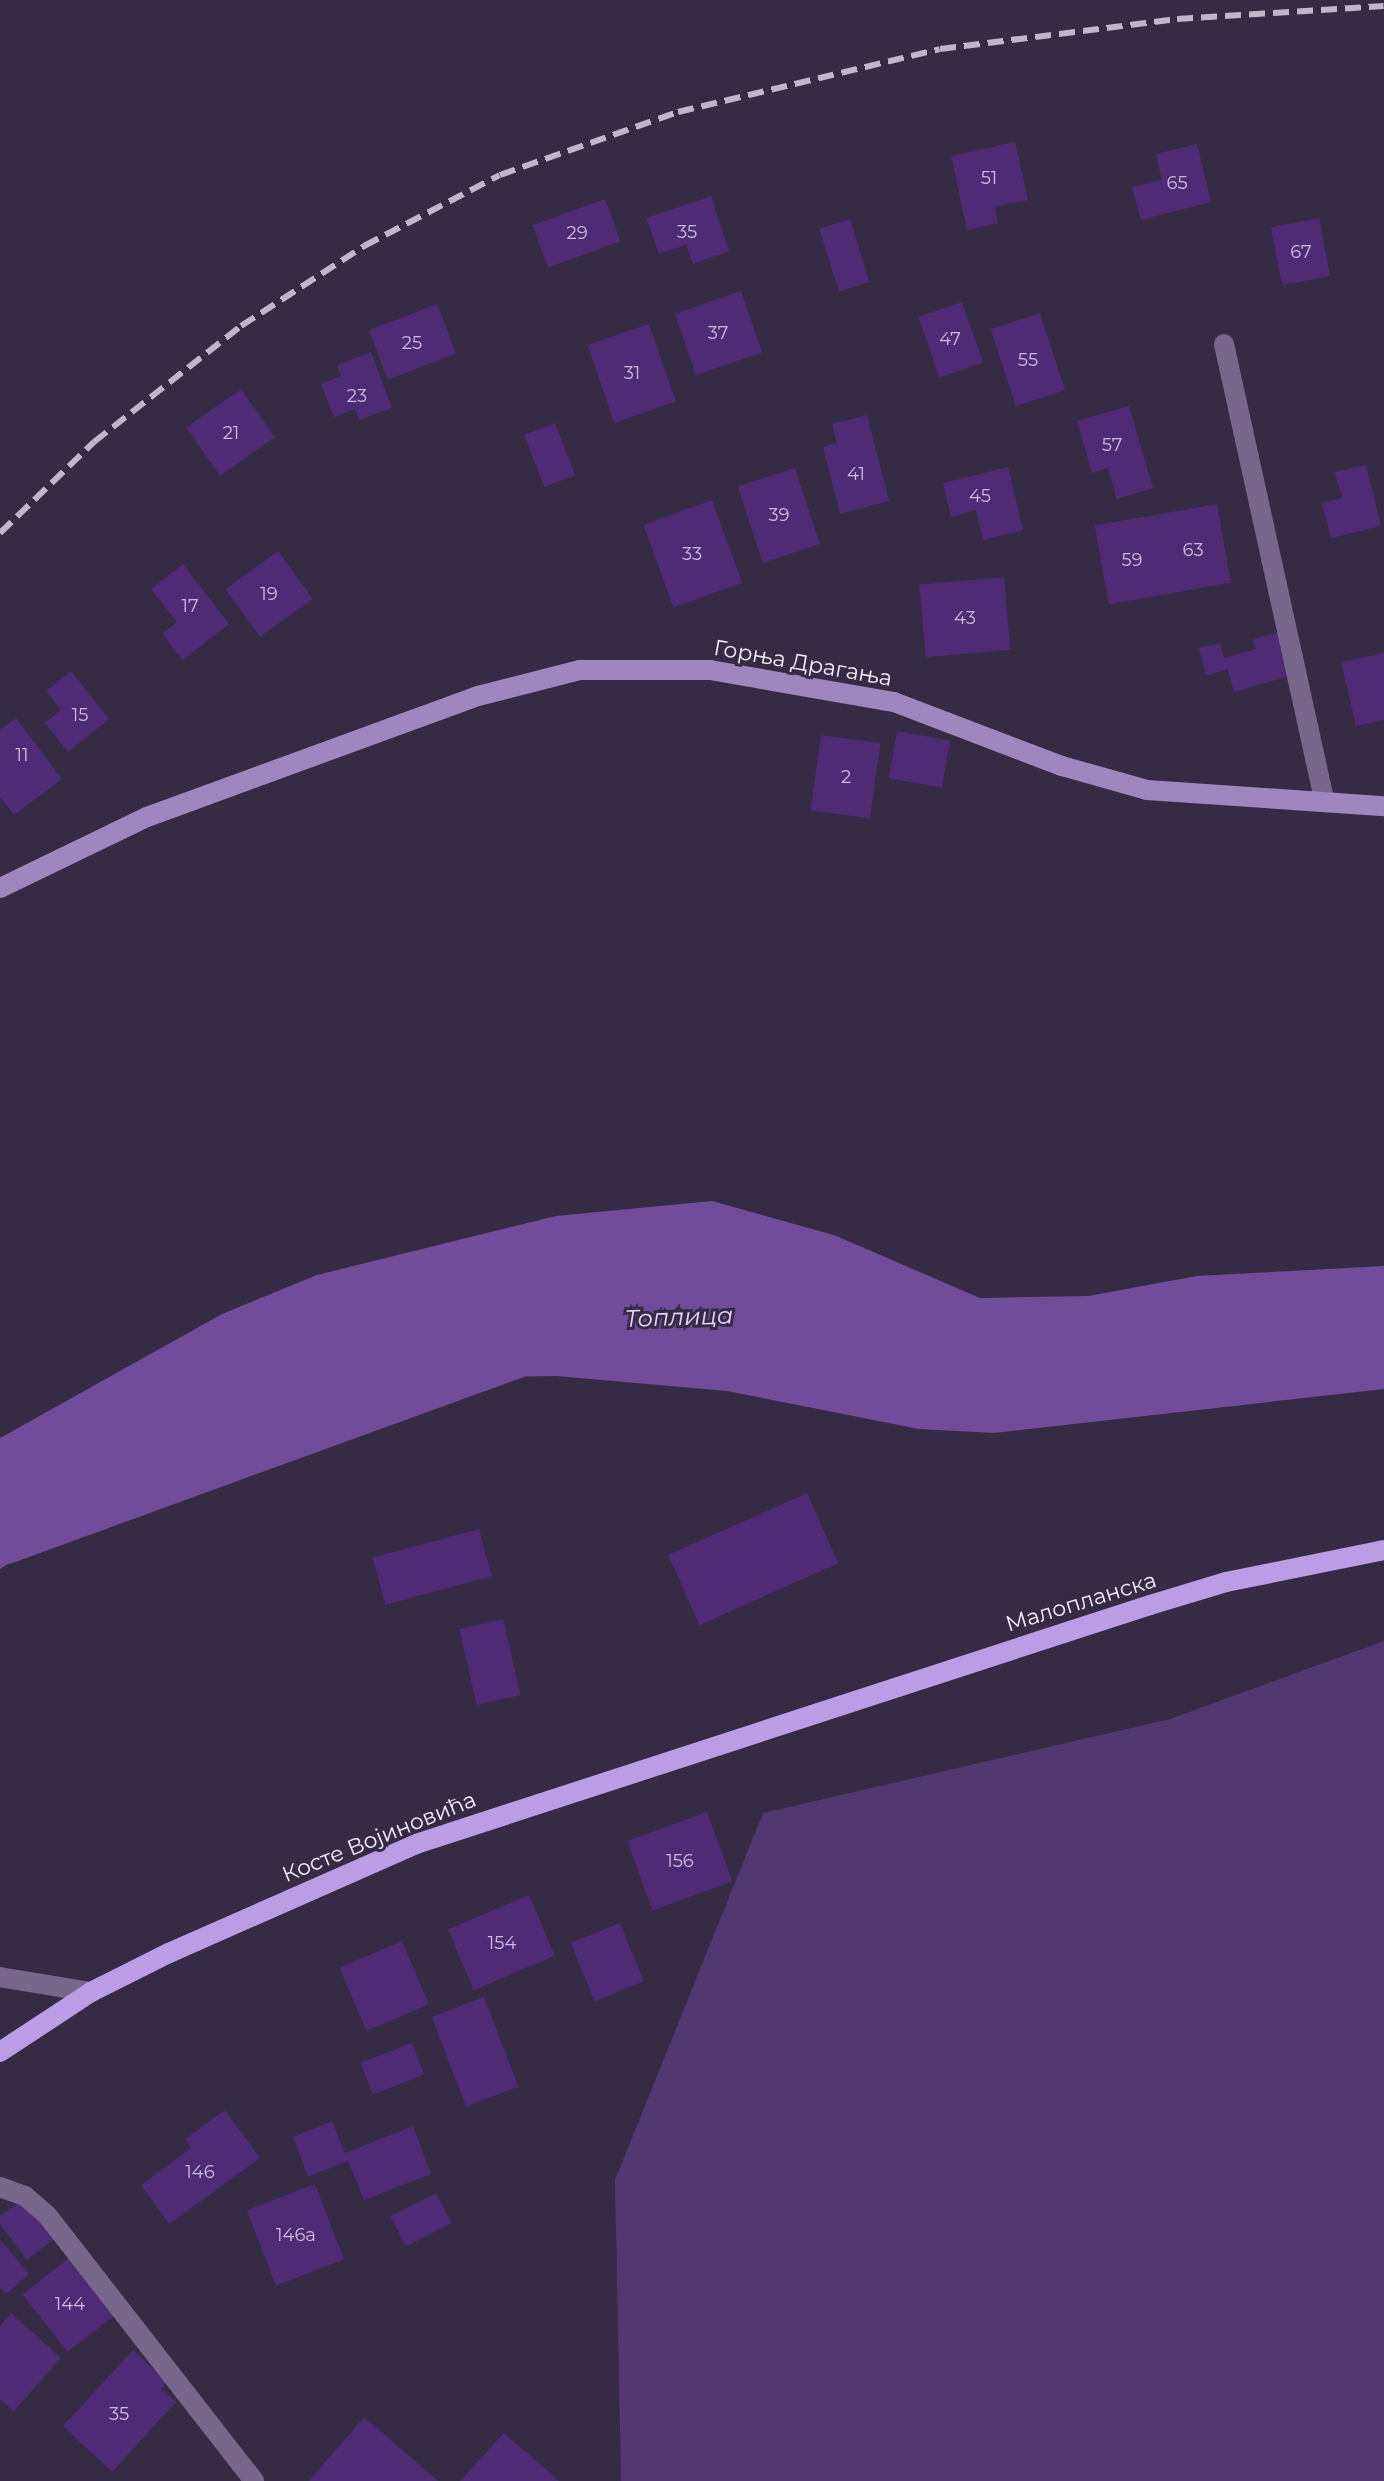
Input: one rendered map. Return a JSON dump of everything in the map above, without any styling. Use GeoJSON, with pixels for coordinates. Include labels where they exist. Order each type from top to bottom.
{"type":"FeatureCollection","features":[{"type":"Feature","properties":{"kind":"main road","name":"Малопланска"},"geometry":{"type":"LineString","coordinates":[[799,1721],[1226,1582],[1384,1550]]}},
{"type":"Feature","properties":{"kind":"main road","name":"Косте Војиновића"},"geometry":{"type":"LineString","coordinates":[[0,2052],[91,1992],[416,1844],[799,1721]]}},
{"type":"Feature","properties":{"kind":"street"},"geometry":{"type":"LineString","coordinates":[[1224,344],[1325,802]]}},
{"type":"Feature","properties":{"kind":"street","name":"Горња Драгања"},"geometry":{"type":"LineString","coordinates":[[0,888],[147,817],[478,696],[580,670],[710,670],[894,702],[1062,766],[1147,790],[1384,806]]}},
{"type":"Feature","properties":{"kind":"street"},"geometry":{"type":"LineString","coordinates":[[0,1977],[91,1992]]}},
{"type":"Feature","properties":{"kind":"street"},"geometry":{"type":"LineString","coordinates":[[0,2187],[25,2196],[47,2215],[254,2481]]}},
{"type":"Feature","properties":{"kind":"shaded area"},"geometry":{"type":"Polygon","coordinates":[[[1384,1641],[1384,2481],[621,2481],[615,2180],[763,1813],[1170,1719],[1384,1641]]]}},
{"type":"Feature","properties":{"kind":"water"},"geometry":{"type":"Polygon","coordinates":[[[712,1201],[834,1235],[980,1298],[1088,1296],[1197,1276],[1384,1266],[1384,1389],[994,1433],[919,1429],[727,1391],[556,1376],[343,1379],[215,1424],[0,1569],[0,1438],[222,1314],[317,1275],[556,1216],[712,1201]]]}},
{"type":"Feature","properties":{"kind":"building"},"geometry":{"type":"Polygon","coordinates":[[[1015,142],[1028,200],[995,207],[998,223],[967,230],[951,156],[1015,142]]]}},
{"type":"Feature","properties":{"kind":"building"},"geometry":{"type":"Polygon","coordinates":[[[1197,144],[1211,202],[1141,220],[1132,187],[1162,180],[1156,154],[1197,144]]]}},
{"type":"Feature","properties":{"kind":"building"},"geometry":{"type":"Polygon","coordinates":[[[711,196],[729,251],[693,264],[686,245],[659,254],[646,218],[711,196]]]}},
{"type":"Feature","properties":{"kind":"building"},"geometry":{"type":"Polygon","coordinates":[[[605,199],[620,241],[548,268],[533,225],[605,199]]]}},
{"type":"Feature","properties":{"kind":"building"},"geometry":{"type":"Polygon","coordinates":[[[1319,218],[1330,276],[1282,285],[1271,227],[1319,218]]]}},
{"type":"Feature","properties":{"kind":"building"},"geometry":{"type":"Polygon","coordinates":[[[850,219],[869,282],[839,291],[819,228],[850,219]]]}},
{"type":"Feature","properties":{"kind":"building"},"geometry":{"type":"Polygon","coordinates":[[[741,291],[762,352],[696,375],[675,314],[741,291]]]}},
{"type":"Feature","properties":{"kind":"building"},"geometry":{"type":"Polygon","coordinates":[[[962,302],[983,363],[939,377],[919,317],[962,302]]]}},
{"type":"Feature","properties":{"kind":"building"},"geometry":{"type":"Polygon","coordinates":[[[437,304],[456,353],[388,380],[369,330],[437,304]]]}},
{"type":"Feature","properties":{"kind":"building"},"geometry":{"type":"Polygon","coordinates":[[[1040,313],[1065,390],[1016,406],[991,329],[1040,313]]]}},
{"type":"Feature","properties":{"kind":"building"},"geometry":{"type":"Polygon","coordinates":[[[649,324],[676,402],[614,423],[588,345],[649,324]]]}},
{"type":"Feature","properties":{"kind":"building"},"geometry":{"type":"Polygon","coordinates":[[[371,352],[392,408],[359,420],[355,409],[334,417],[321,384],[341,376],[337,365],[371,352]]]}},
{"type":"Feature","properties":{"kind":"building"},"geometry":{"type":"Polygon","coordinates":[[[241,389],[275,437],[220,476],[186,427],[241,389]]]}},
{"type":"Feature","properties":{"kind":"building"},"geometry":{"type":"Polygon","coordinates":[[[1129,406],[1153,488],[1117,499],[1108,468],[1092,473],[1077,421],[1129,406]]]}},
{"type":"Feature","properties":{"kind":"building"},"geometry":{"type":"Polygon","coordinates":[[[867,415],[889,501],[840,514],[823,447],[837,443],[832,424],[867,415]]]}},
{"type":"Feature","properties":{"kind":"building"},"geometry":{"type":"Polygon","coordinates":[[[555,423],[575,475],[544,487],[524,435],[555,423]]]}},
{"type":"Feature","properties":{"kind":"building"},"geometry":{"type":"Polygon","coordinates":[[[1366,465],[1381,526],[1331,538],[1322,503],[1342,498],[1335,472],[1366,465]]]}},
{"type":"Feature","properties":{"kind":"building"},"geometry":{"type":"Polygon","coordinates":[[[1008,467],[1023,530],[983,540],[976,510],[951,517],[943,483],[1008,467]]]}},
{"type":"Feature","properties":{"kind":"building"},"geometry":{"type":"Polygon","coordinates":[[[795,468],[820,544],[763,563],[738,487],[795,468]]]}},
{"type":"Feature","properties":{"kind":"building"},"geometry":{"type":"Polygon","coordinates":[[[712,500],[742,583],[674,608],[643,525],[712,500]]]}},
{"type":"Feature","properties":{"kind":"building"},"geometry":{"type":"Polygon","coordinates":[[[1217,504],[1231,583],[1109,604],[1095,526],[1217,504]]]}},
{"type":"Feature","properties":{"kind":"building"},"geometry":{"type":"Polygon","coordinates":[[[278,551],[313,599],[260,637],[225,589],[278,551]]]}},
{"type":"Feature","properties":{"kind":"building"},"geometry":{"type":"Polygon","coordinates":[[[183,564],[229,624],[183,660],[162,634],[177,622],[151,589],[183,564]]]}},
{"type":"Feature","properties":{"kind":"building"},"geometry":{"type":"Polygon","coordinates":[[[1004,577],[1010,650],[926,657],[919,584],[1004,577]]]}},
{"type":"Feature","properties":{"kind":"building"},"geometry":{"type":"Polygon","coordinates":[[[1280,632],[1292,675],[1234,692],[1228,669],[1206,676],[1199,648],[1220,643],[1224,658],[1256,649],[1253,639],[1280,632]]]}},
{"type":"Feature","properties":{"kind":"building"},"geometry":{"type":"Polygon","coordinates":[[[1384,653],[1384,720],[1356,726],[1341,662],[1384,653]]]}},
{"type":"Feature","properties":{"kind":"building"},"geometry":{"type":"Polygon","coordinates":[[[71,671],[109,719],[68,752],[45,723],[61,710],[46,691],[71,671]]]}},
{"type":"Feature","properties":{"kind":"building"},"geometry":{"type":"Polygon","coordinates":[[[16,718],[62,779],[14,815],[0,797],[0,730],[16,718]]]}},
{"type":"Feature","properties":{"kind":"building"},"geometry":{"type":"Polygon","coordinates":[[[897,731],[950,740],[942,788],[889,778],[897,731]]]}},
{"type":"Feature","properties":{"kind":"building"},"geometry":{"type":"Polygon","coordinates":[[[821,735],[880,743],[870,819],[810,810],[821,735]]]}},
{"type":"Feature","properties":{"kind":"building"},"geometry":{"type":"Polygon","coordinates":[[[807,1493],[838,1563],[699,1625],[668,1555],[807,1493]]]}},
{"type":"Feature","properties":{"kind":"building"},"geometry":{"type":"Polygon","coordinates":[[[479,1529],[492,1576],[385,1605],[373,1557],[479,1529]]]}},
{"type":"Feature","properties":{"kind":"building"},"geometry":{"type":"Polygon","coordinates":[[[503,1619],[521,1695],[477,1705],[459,1629],[503,1619]]]}},
{"type":"Feature","properties":{"kind":"building"},"geometry":{"type":"Polygon","coordinates":[[[707,1812],[732,1882],[652,1911],[627,1841],[707,1812]]]}},
{"type":"Feature","properties":{"kind":"building"},"geometry":{"type":"Polygon","coordinates":[[[529,1895],[555,1956],[474,1990],[448,1929],[529,1895]]]}},
{"type":"Feature","properties":{"kind":"building"},"geometry":{"type":"Polygon","coordinates":[[[620,1923],[644,1981],[594,2001],[571,1943],[620,1923]]]}},
{"type":"Feature","properties":{"kind":"building"},"geometry":{"type":"Polygon","coordinates":[[[402,1941],[429,2005],[366,2031],[339,1968],[402,1941]]]}},
{"type":"Feature","properties":{"kind":"building"},"geometry":{"type":"Polygon","coordinates":[[[484,1997],[518,2087],[466,2107],[432,2017],[484,1997]]]}},
{"type":"Feature","properties":{"kind":"building"},"geometry":{"type":"Polygon","coordinates":[[[412,2043],[424,2075],[373,2094],[361,2063],[412,2043]]]}},
{"type":"Feature","properties":{"kind":"building"},"geometry":{"type":"Polygon","coordinates":[[[225,2110],[260,2158],[169,2224],[141,2185],[191,2148],[185,2139],[225,2110]]]}},
{"type":"Feature","properties":{"kind":"building"},"geometry":{"type":"Polygon","coordinates":[[[332,2121],[345,2153],[413,2126],[431,2174],[364,2200],[348,2161],[308,2177],[293,2137],[332,2121]]]}},
{"type":"Feature","properties":{"kind":"building"},"geometry":{"type":"Polygon","coordinates":[[[315,2184],[344,2260],[276,2286],[247,2210],[315,2184]]]}},
{"type":"Feature","properties":{"kind":"building"},"geometry":{"type":"Polygon","coordinates":[[[436,2193],[451,2223],[406,2246],[391,2216],[436,2193]]]}},
{"type":"Feature","properties":{"kind":"building"},"geometry":{"type":"Polygon","coordinates":[[[23,2199],[54,2239],[27,2260],[0,2224],[0,2216],[23,2199]]]}},
{"type":"Feature","properties":{"kind":"building"},"geometry":{"type":"Polygon","coordinates":[[[0,2239],[29,2274],[6,2294],[0,2287],[0,2239]]]}},
{"type":"Feature","properties":{"kind":"building"},"geometry":{"type":"Polygon","coordinates":[[[73,2255],[118,2313],[68,2352],[23,2294],[73,2255]]]}},
{"type":"Feature","properties":{"kind":"building"},"geometry":{"type":"Polygon","coordinates":[[[11,2313],[61,2358],[14,2411],[0,2399],[0,2326],[11,2313]]]}},
{"type":"Feature","properties":{"kind":"building"},"geometry":{"type":"Polygon","coordinates":[[[133,2350],[167,2382],[161,2389],[176,2402],[112,2472],[63,2426],[133,2350]]]}},
{"type":"Feature","properties":{"kind":"building"},"geometry":{"type":"Polygon","coordinates":[[[364,2417],[415,2461],[438,2481],[309,2481],[364,2417]]]}},
{"type":"Feature","properties":{"kind":"building"},"geometry":{"type":"Polygon","coordinates":[[[504,2433],[559,2481],[460,2481],[504,2433]]]}},
{"type":"Feature","properties":{"kind":"waterway","name":"Топлица"},"geometry":{"type":"LineString","coordinates":[[0,1526],[514,1339]]}},
{"type":"Feature","properties":{"kind":"railway"},"geometry":{"type":"LineString","coordinates":[[0,533],[94,442],[241,326],[364,246],[500,175],[678,112],[940,49],[1177,19],[1384,6]]}}]}
